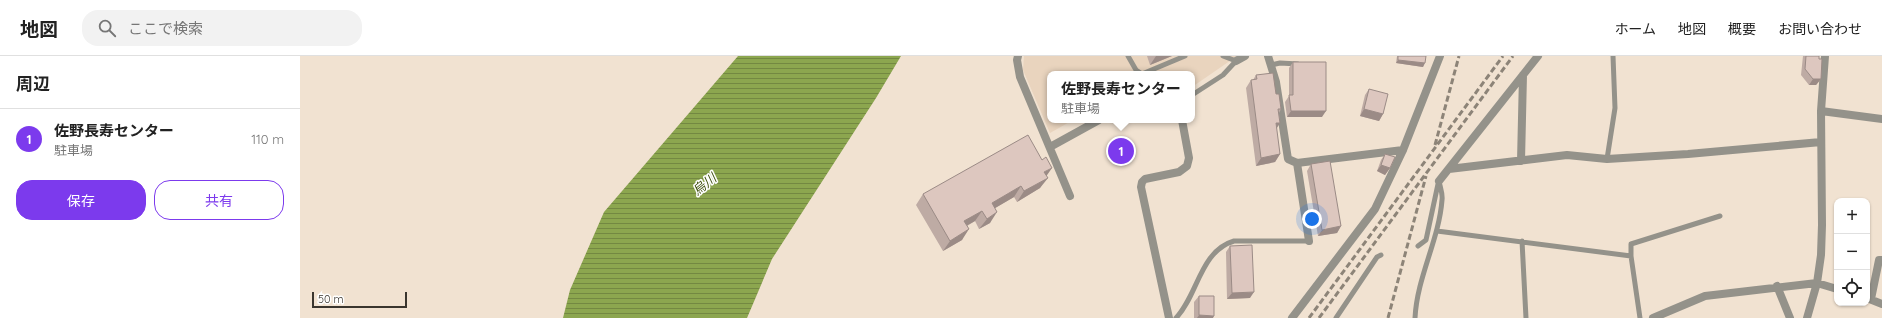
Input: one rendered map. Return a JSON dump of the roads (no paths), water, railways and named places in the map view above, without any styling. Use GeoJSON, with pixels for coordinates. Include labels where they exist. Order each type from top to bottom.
{"type":"FeatureCollection","features":[{"type":"Feature","properties":{"kind":"street"},"geometry":{"type":"LineString","coordinates":[[1018,56],[1017,60],[1020,78],[1070,196]]}},
{"type":"Feature","properties":{"kind":"street"},"geometry":{"type":"LineString","coordinates":[[1236,61],[1245,56]]}},
{"type":"Feature","properties":{"kind":"street"},"geometry":{"type":"LineString","coordinates":[[1268,56],[1276,82],[1288,159],[1297,163],[1403,150]]}},
{"type":"Feature","properties":{"kind":"street"},"geometry":{"type":"LineString","coordinates":[[1292,318],[1375,208],[1403,150],[1440,56]]}},
{"type":"Feature","properties":{"kind":"street"},"geometry":{"type":"LineString","coordinates":[[1439,181],[1538,56]]}},
{"type":"Feature","properties":{"kind":"street"},"geometry":{"type":"LineString","coordinates":[[1807,318],[1816,283],[1822,224],[1821,111],[1825,56]]}},
{"type":"Feature","properties":{"kind":"street"},"geometry":{"type":"LineString","coordinates":[[1521,161],[1523,74]]}},
{"type":"Feature","properties":{"kind":"street"},"geometry":{"type":"LineString","coordinates":[[1821,111],[1882,119]]}},
{"type":"Feature","properties":{"kind":"street"},"geometry":{"type":"LineString","coordinates":[[1050,147],[1094,123]]}},
{"type":"Feature","properties":{"kind":"street"},"geometry":{"type":"LineString","coordinates":[[1169,318],[1141,187],[1142,182],[1145,179],[1179,172],[1187,166],[1189,158],[1183,123]]}},
{"type":"Feature","properties":{"kind":"street"},"geometry":{"type":"LineString","coordinates":[[1449,169],[1567,155],[1607,159],[1690,155],[1821,142]]}},
{"type":"Feature","properties":{"kind":"street"},"geometry":{"type":"LineString","coordinates":[[1297,163],[1308,241]]}},
{"type":"Feature","properties":{"kind":"street"},"geometry":{"type":"LineString","coordinates":[[1870,294],[1879,260],[1882,260]]}},
{"type":"Feature","properties":{"kind":"street"},"geometry":{"type":"LineString","coordinates":[[1653,318],[1705,296],[1777,286],[1816,283],[1834,288]]}},
{"type":"Feature","properties":{"kind":"street"},"geometry":{"type":"LineString","coordinates":[[1777,286],[1790,318]]}},
{"type":"Feature","properties":{"kind":"street"},"geometry":{"type":"LineString","coordinates":[[1870,298],[1882,304]]}},
{"type":"Feature","properties":{"kind":"lane"},"geometry":{"type":"LineString","coordinates":[[1128,56],[1138,71]]}},
{"type":"Feature","properties":{"kind":"lane"},"geometry":{"type":"LineString","coordinates":[[1149,71],[1184,56]]}},
{"type":"Feature","properties":{"kind":"lane"},"geometry":{"type":"LineString","coordinates":[[1195,93],[1223,75],[1236,61],[1223,56]]}},
{"type":"Feature","properties":{"kind":"lane"},"geometry":{"type":"LineString","coordinates":[[1607,159],[1615,108],[1612,56]]}},
{"type":"Feature","properties":{"kind":"lane"},"geometry":{"type":"LineString","coordinates":[[1271,65],[1280,63],[1303,64]]}},
{"type":"Feature","properties":{"kind":"lane"},"geometry":{"type":"LineString","coordinates":[[1415,318],[1416,300],[1437,231],[1442,198],[1439,181]]}},
{"type":"Feature","properties":{"kind":"lane"},"geometry":{"type":"LineString","coordinates":[[1418,246],[1426,240],[1439,181]]}},
{"type":"Feature","properties":{"kind":"lane"},"geometry":{"type":"LineString","coordinates":[[1640,318],[1631,256],[1631,244],[1720,216]]}},
{"type":"Feature","properties":{"kind":"lane"},"geometry":{"type":"LineString","coordinates":[[1437,231],[1631,256]]}},
{"type":"Feature","properties":{"kind":"lane"},"geometry":{"type":"LineString","coordinates":[[1176,318],[1184,307],[1211,256],[1223,244],[1234,241],[1308,241]]}},
{"type":"Feature","properties":{"kind":"lane"},"geometry":{"type":"LineString","coordinates":[[1522,241],[1526,318]]}},
{"type":"Feature","properties":{"kind":"lane"},"geometry":{"type":"LineString","coordinates":[[1336,318],[1377,257],[1381,255]]}},
{"type":"Feature","properties":{"kind":"water","name":"烏川"},"geometry":{"type":"Polygon","coordinates":[[[738,56],[901,56],[876,98],[772,259],[747,318],[563,318],[570,290],[604,212],[738,56]]]}},
{"type":"Feature","properties":{"kind":"railway"},"geometry":{"type":"LineString","coordinates":[[1435,145],[1459,56]]}},
{"type":"Feature","properties":{"kind":"railway"},"geometry":{"type":"LineString","coordinates":[[1309,318],[1503,56]]}},
{"type":"Feature","properties":{"kind":"railway"},"geometry":{"type":"LineString","coordinates":[[1319,318],[1513,56]]}},
{"type":"Feature","properties":{"kind":"railway"},"geometry":{"type":"LineString","coordinates":[[1388,318],[1426,176]]}},
{"type":"Feature","properties":{"kind":"place","name":"佐野長寿センター"},"geometry":{"type":"Point","coordinates":[1121,151]}}]}
